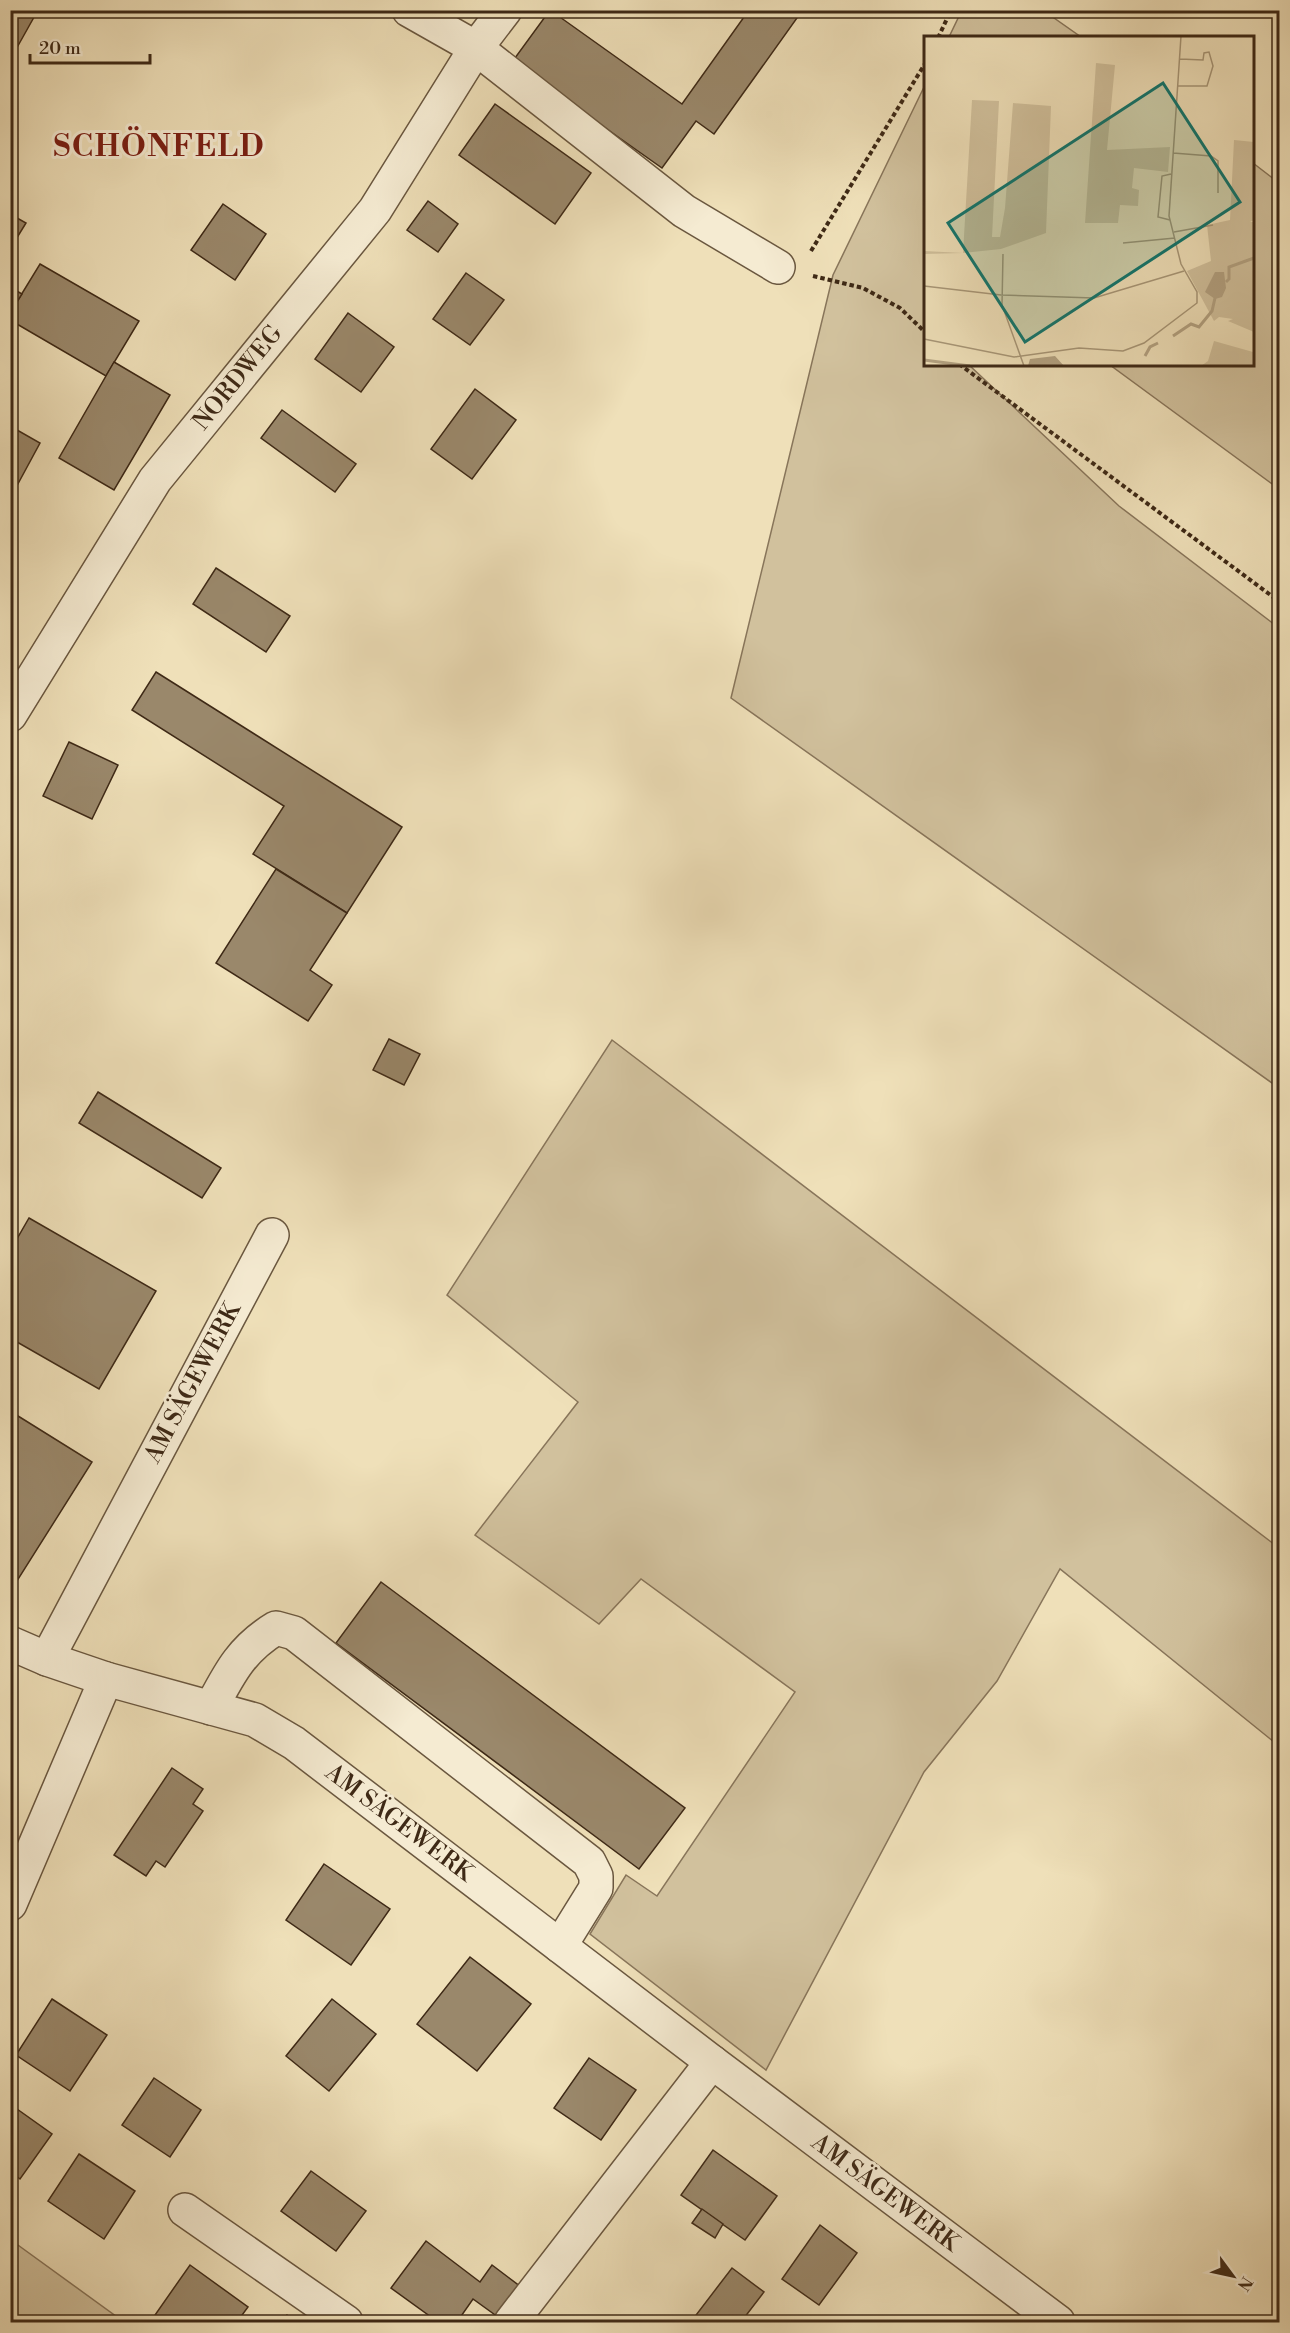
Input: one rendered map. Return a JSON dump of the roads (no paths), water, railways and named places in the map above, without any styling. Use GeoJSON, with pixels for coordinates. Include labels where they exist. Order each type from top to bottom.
{"type":"FeatureCollection","features":[{"type":"Feature","properties":{"kind":"street"},"geometry":{"type":"LineString","coordinates":[[409,10],[476,48],[684,211],[778,267]]}},
{"type":"Feature","properties":{"kind":"street","name":"NORDWEG"},"geometry":{"type":"LineString","coordinates":[[10,715],[155,480],[375,210],[476,48],[506,10]]}},
{"type":"Feature","properties":{"kind":"street","name":"AM SÄGEWERK"},"geometry":{"type":"LineString","coordinates":[[47,1659],[272,1235]]}},
{"type":"Feature","properties":{"kind":"street"},"geometry":{"type":"LineString","coordinates":[[211,1708],[231,1669],[246,1651],[276,1628],[294,1633],[589,1862],[596,1876],[596,1888],[560,1946]]}},
{"type":"Feature","properties":{"kind":"street","name":"AM SÄGEWERK"},"geometry":{"type":"LineString","coordinates":[[10,1643],[47,1659],[106,1679],[255,1720],[294,1743],[1058,2322]]}},
{"type":"Feature","properties":{"kind":"street"},"geometry":{"type":"LineString","coordinates":[[10,1904],[106,1679]]}},
{"type":"Feature","properties":{"kind":"street"},"geometry":{"type":"LineString","coordinates":[[511,2322],[712,2062]]}},
{"type":"Feature","properties":{"kind":"street"},"geometry":{"type":"LineString","coordinates":[[185,2210],[346,2322]]}},
{"type":"Feature","properties":{"kind":"district","name":"SCHÖNFELD"},"geometry":{"type":"Point","coordinates":[159,147]}}]}
